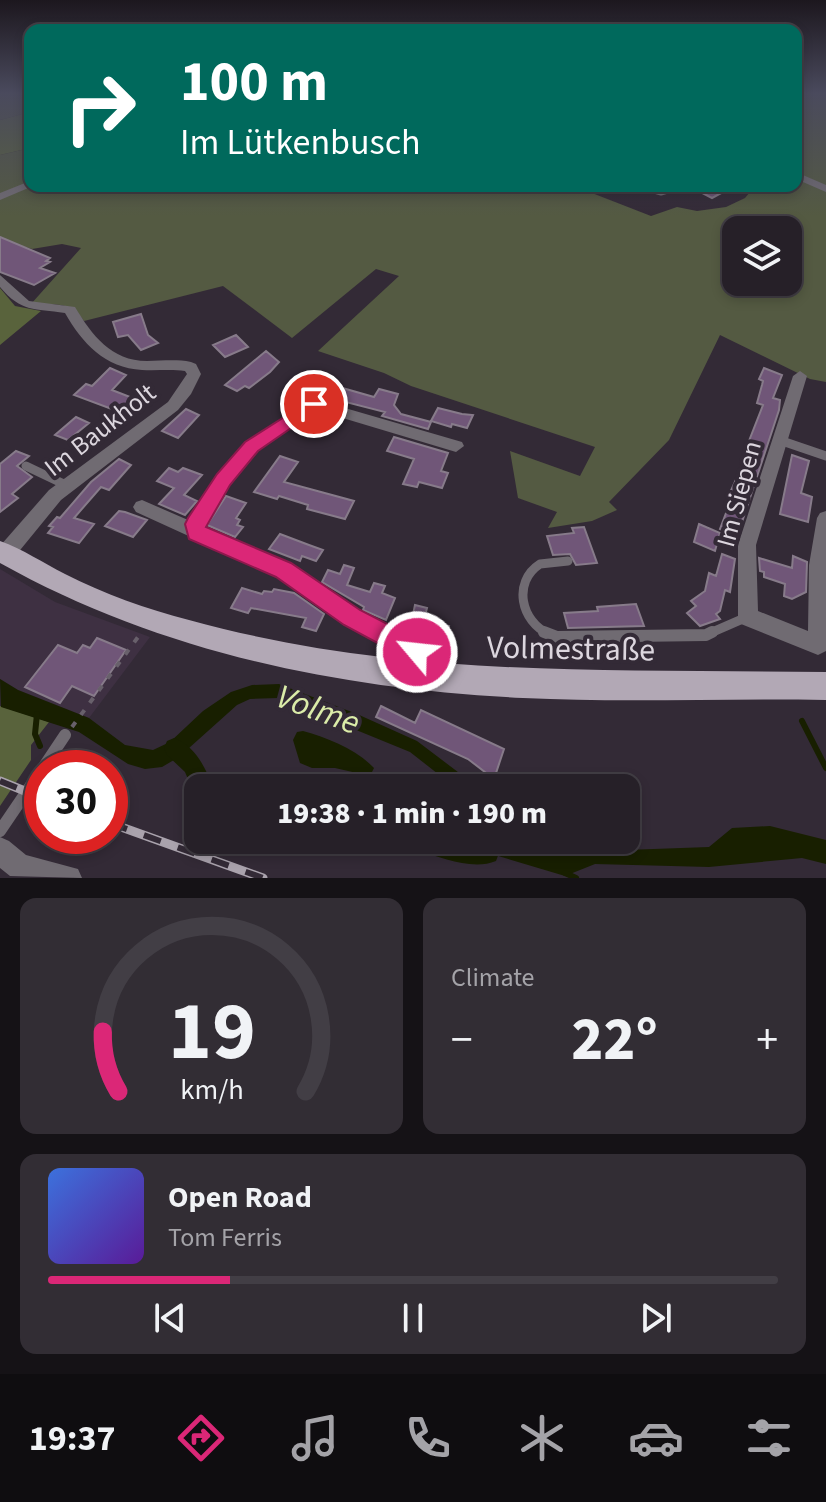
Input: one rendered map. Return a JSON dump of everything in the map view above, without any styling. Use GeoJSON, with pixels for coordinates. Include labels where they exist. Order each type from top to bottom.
{"type":"FeatureCollection","features":[{"type":"Feature","properties":{"kind":"main road","name":"Volmestraße"},"geometry":{"type":"LineString","coordinates":[[2,553],[63,585],[151,621],[217,642],[368,669],[452,680],[526,684],[826,686]]}},
{"type":"Feature","properties":{"kind":"street"},"geometry":{"type":"LineString","coordinates":[[802,178],[826,189]]}},
{"type":"Feature","properties":{"kind":"street"},"geometry":{"type":"LineString","coordinates":[[0,197],[24,187]]}},
{"type":"Feature","properties":{"kind":"street","name":"Im Baukholt"},"geometry":{"type":"LineString","coordinates":[[0,279],[26,307],[70,310],[84,335],[97,349],[115,359],[134,365],[180,364],[191,367],[194,374],[173,406],[55,495],[2,553]]}},
{"type":"Feature","properties":{"kind":"street","name":"Im Siepen"},"geometry":{"type":"LineString","coordinates":[[748,617],[747,545],[800,376]]}},
{"type":"Feature","properties":{"kind":"street"},"geometry":{"type":"LineString","coordinates":[[197,533],[195,524],[224,480],[251,447],[314,404],[456,446]]}},
{"type":"Feature","properties":{"kind":"street"},"geometry":{"type":"LineString","coordinates":[[142,507],[283,570],[352,618],[417,652],[452,680]]}},
{"type":"Feature","properties":{"kind":"street"},"geometry":{"type":"LineString","coordinates":[[748,617],[822,648],[819,565],[826,518]]}},
{"type":"Feature","properties":{"kind":"street"},"geometry":{"type":"LineString","coordinates":[[9,865],[69,878]]}},
{"type":"Feature","properties":{"kind":"lane"},"geometry":{"type":"LineString","coordinates":[[779,440],[826,456]]}},
{"type":"Feature","properties":{"kind":"lane"},"geometry":{"type":"LineString","coordinates":[[26,466],[68,486]]}},
{"type":"Feature","properties":{"kind":"lane"},"geometry":{"type":"LineString","coordinates":[[568,561],[550,561],[533,567],[523,590],[522,599],[537,629],[557,637],[706,635],[732,621],[748,617]]}},
{"type":"Feature","properties":{"kind":"lane"},"geometry":{"type":"LineString","coordinates":[[55,750],[65,735]]}},
{"type":"Feature","properties":{"kind":"lane"},"geometry":{"type":"LineString","coordinates":[[0,831],[24,796]]}},
{"type":"Feature","properties":{"kind":"path"},"geometry":{"type":"LineString","coordinates":[[65,735],[151,621]]}},
{"type":"Feature","properties":{"kind":"shaded area"},"geometry":{"type":"Polygon","coordinates":[[[0,134],[24,134],[24,149],[0,155],[0,134]]]}},
{"type":"Feature","properties":{"kind":"shaded area"},"geometry":{"type":"Polygon","coordinates":[[[802,134],[826,134],[826,187],[802,177],[802,134]]]}},
{"type":"Feature","properties":{"kind":"shaded area"},"geometry":{"type":"Polygon","coordinates":[[[24,149],[24,185],[0,195],[0,155],[24,149]]]}},
{"type":"Feature","properties":{"kind":"shaded area"},"geometry":{"type":"Polygon","coordinates":[[[802,179],[826,190],[826,382],[810,379],[720,335],[669,440],[609,502],[617,510],[592,521],[548,528],[557,512],[518,498],[510,451],[580,476],[595,447],[411,386],[384,373],[318,351],[399,276],[376,269],[292,338],[223,286],[84,321],[67,307],[31,304],[81,248],[62,244],[32,249],[0,239],[0,199],[24,189],[24,192],[589,192],[651,216],[677,207],[697,211],[726,207],[745,198],[750,192],[802,192],[802,179]]]}},
{"type":"Feature","properties":{"kind":"shaded area"},"geometry":{"type":"Polygon","coordinates":[[[0,288],[15,306],[41,311],[0,345],[0,288]]]}},
{"type":"Feature","properties":{"kind":"shaded area"},"geometry":{"type":"Polygon","coordinates":[[[0,569],[55,602],[150,637],[89,718],[18,690],[0,679],[0,569]]]}},
{"type":"Feature","properties":{"kind":"shaded area"},"geometry":{"type":"Polygon","coordinates":[[[0,706],[49,722],[31,745],[31,750],[24,750],[24,770],[0,806],[0,706]]]}},
{"type":"Feature","properties":{"kind":"water","name":"Volme"},"geometry":{"type":"Polygon","coordinates":[[[0,679],[18,690],[89,718],[125,745],[153,750],[170,742],[203,711],[231,692],[252,685],[279,684],[417,741],[461,774],[438,774],[410,752],[278,698],[250,699],[237,705],[179,757],[162,767],[145,769],[128,764],[128,750],[107,750],[79,732],[1,707],[0,679]]]}},
{"type":"Feature","properties":{"kind":"water"},"geometry":{"type":"Polygon","coordinates":[[[303,731],[332,741],[359,755],[374,768],[371,774],[312,768],[300,763],[293,740],[297,732],[303,731]]]}},
{"type":"Feature","properties":{"kind":"water"},"geometry":{"type":"Polygon","coordinates":[[[770,826],[826,840],[826,864],[802,858],[709,867],[595,864],[565,876],[483,854],[640,854],[640,849],[709,847],[732,828],[770,826]]]}},
{"type":"Feature","properties":{"kind":"building"},"geometry":{"type":"Polygon","coordinates":[[[700,192],[723,192],[712,198],[700,192]]]}},
{"type":"Feature","properties":{"kind":"building"},"geometry":{"type":"Polygon","coordinates":[[[0,237],[50,258],[46,261],[50,262],[40,268],[55,273],[34,285],[0,272],[0,237]]]}},
{"type":"Feature","properties":{"kind":"building"},"geometry":{"type":"Polygon","coordinates":[[[141,314],[148,335],[158,343],[141,350],[128,335],[118,337],[113,322],[141,314]]]}},
{"type":"Feature","properties":{"kind":"building"},"geometry":{"type":"Polygon","coordinates":[[[236,335],[248,347],[225,357],[213,345],[236,335]]]}},
{"type":"Feature","properties":{"kind":"building"},"geometry":{"type":"Polygon","coordinates":[[[266,351],[279,362],[270,372],[249,388],[245,386],[237,391],[225,385],[266,351]]]}},
{"type":"Feature","properties":{"kind":"building"},"geometry":{"type":"Polygon","coordinates":[[[110,368],[126,375],[112,390],[143,402],[128,415],[74,395],[86,384],[92,386],[110,368]]]}},
{"type":"Feature","properties":{"kind":"building"},"geometry":{"type":"Polygon","coordinates":[[[764,368],[782,375],[773,398],[780,400],[779,410],[738,534],[734,536],[720,529],[731,500],[728,497],[751,447],[747,446],[763,405],[757,403],[763,381],[759,379],[764,368]]]}},
{"type":"Feature","properties":{"kind":"building"},"geometry":{"type":"Polygon","coordinates":[[[339,387],[374,397],[379,389],[398,394],[394,405],[401,414],[431,422],[428,429],[382,416],[385,412],[330,398],[339,387]]]}},
{"type":"Feature","properties":{"kind":"building"},"geometry":{"type":"Polygon","coordinates":[[[438,408],[473,415],[467,428],[452,424],[451,427],[431,421],[438,408]]]}},
{"type":"Feature","properties":{"kind":"building"},"geometry":{"type":"Polygon","coordinates":[[[186,409],[199,415],[178,438],[162,431],[186,409]]]}},
{"type":"Feature","properties":{"kind":"building"},"geometry":{"type":"Polygon","coordinates":[[[76,417],[89,423],[68,440],[55,435],[76,417]]]}},
{"type":"Feature","properties":{"kind":"building"},"geometry":{"type":"Polygon","coordinates":[[[394,437],[448,453],[441,471],[448,473],[442,488],[419,482],[417,487],[403,484],[414,459],[387,451],[394,437]]]}},
{"type":"Feature","properties":{"kind":"building"},"geometry":{"type":"Polygon","coordinates":[[[16,451],[29,456],[17,466],[32,477],[12,494],[18,498],[0,512],[0,464],[16,451]]]}},
{"type":"Feature","properties":{"kind":"building"},"geometry":{"type":"Polygon","coordinates":[[[792,455],[809,461],[801,493],[812,497],[808,522],[780,514],[792,455]]]}},
{"type":"Feature","properties":{"kind":"building"},"geometry":{"type":"Polygon","coordinates":[[[280,456],[298,462],[284,482],[354,501],[345,519],[307,509],[308,505],[279,496],[277,499],[254,492],[280,456]]]}},
{"type":"Feature","properties":{"kind":"building"},"geometry":{"type":"Polygon","coordinates":[[[119,459],[131,465],[109,490],[101,487],[74,518],[94,524],[79,543],[48,533],[53,527],[49,526],[57,517],[60,518],[91,482],[119,459]]]}},
{"type":"Feature","properties":{"kind":"building"},"geometry":{"type":"Polygon","coordinates":[[[169,468],[178,472],[183,468],[202,475],[184,495],[197,501],[185,515],[159,504],[174,488],[157,481],[169,468]]]}},
{"type":"Feature","properties":{"kind":"building"},"geometry":{"type":"Polygon","coordinates":[[[226,496],[246,503],[236,518],[240,520],[237,525],[243,527],[235,537],[207,525],[226,496]]]}},
{"type":"Feature","properties":{"kind":"building"},"geometry":{"type":"Polygon","coordinates":[[[119,511],[147,520],[133,537],[105,526],[119,511]]]}},
{"type":"Feature","properties":{"kind":"building"},"geometry":{"type":"Polygon","coordinates":[[[699,524],[720,533],[715,551],[694,542],[699,524]]]}},
{"type":"Feature","properties":{"kind":"building"},"geometry":{"type":"Polygon","coordinates":[[[584,527],[597,563],[576,565],[570,554],[553,555],[547,536],[574,533],[572,528],[584,527]]]}},
{"type":"Feature","properties":{"kind":"building"},"geometry":{"type":"Polygon","coordinates":[[[280,534],[323,550],[316,561],[302,556],[300,561],[269,549],[280,534]]]}},
{"type":"Feature","properties":{"kind":"building"},"geometry":{"type":"Polygon","coordinates":[[[722,554],[735,559],[730,592],[725,590],[720,611],[716,614],[720,619],[700,626],[687,613],[696,606],[691,601],[705,591],[709,573],[716,576],[722,554]]]}},
{"type":"Feature","properties":{"kind":"building"},"geometry":{"type":"Polygon","coordinates":[[[793,556],[807,562],[806,592],[792,599],[784,596],[785,584],[764,577],[759,558],[792,568],[793,556]]]}},
{"type":"Feature","properties":{"kind":"building"},"geometry":{"type":"Polygon","coordinates":[[[344,565],[354,568],[347,585],[370,592],[374,583],[385,586],[382,593],[395,598],[386,620],[363,610],[364,607],[322,582],[328,570],[340,574],[344,565]]]}},
{"type":"Feature","properties":{"kind":"building"},"geometry":{"type":"Polygon","coordinates":[[[242,588],[262,594],[274,589],[294,593],[324,614],[316,631],[302,627],[306,618],[251,608],[248,613],[231,608],[242,588]]]}},
{"type":"Feature","properties":{"kind":"building"},"geometry":{"type":"Polygon","coordinates":[[[636,604],[644,626],[568,628],[564,613],[598,611],[597,607],[636,604]]]}},
{"type":"Feature","properties":{"kind":"building"},"geometry":{"type":"Polygon","coordinates":[[[415,605],[427,608],[425,616],[437,618],[436,623],[449,626],[445,641],[409,633],[415,605]]]}},
{"type":"Feature","properties":{"kind":"building"},"geometry":{"type":"Polygon","coordinates":[[[97,638],[126,650],[94,696],[72,686],[60,703],[25,687],[58,645],[77,653],[83,645],[90,648],[97,638]]]}},
{"type":"Feature","properties":{"kind":"building"},"geometry":{"type":"Polygon","coordinates":[[[381,706],[415,723],[421,710],[504,749],[496,774],[488,774],[468,759],[376,717],[381,706]]]}},
{"type":"Feature","properties":{"kind":"waterway"},"geometry":{"type":"LineString","coordinates":[[37,714],[35,734],[40,746]]}},
{"type":"Feature","properties":{"kind":"waterway"},"geometry":{"type":"LineString","coordinates":[[802,721],[826,768]]}},
{"type":"Feature","properties":{"kind":"waterway"},"geometry":{"type":"LineString","coordinates":[[174,748],[192,765],[196,774]]}},
{"type":"Feature","properties":{"kind":"waterway"},"geometry":{"type":"LineString","coordinates":[[565,873],[576,878]]}},
{"type":"Feature","properties":{"kind":"railway"},"geometry":{"type":"LineString","coordinates":[[0,781],[24,791]]}},
{"type":"Feature","properties":{"kind":"railway"},"geometry":{"type":"LineString","coordinates":[[128,829],[263,878]]}},
{"type":"Feature","properties":{"kind":"route"},"geometry":{"type":"LineString","coordinates":[[314,404],[251,447],[224,480],[195,524],[197,533],[283,570],[352,618],[417,652]]}}]}
